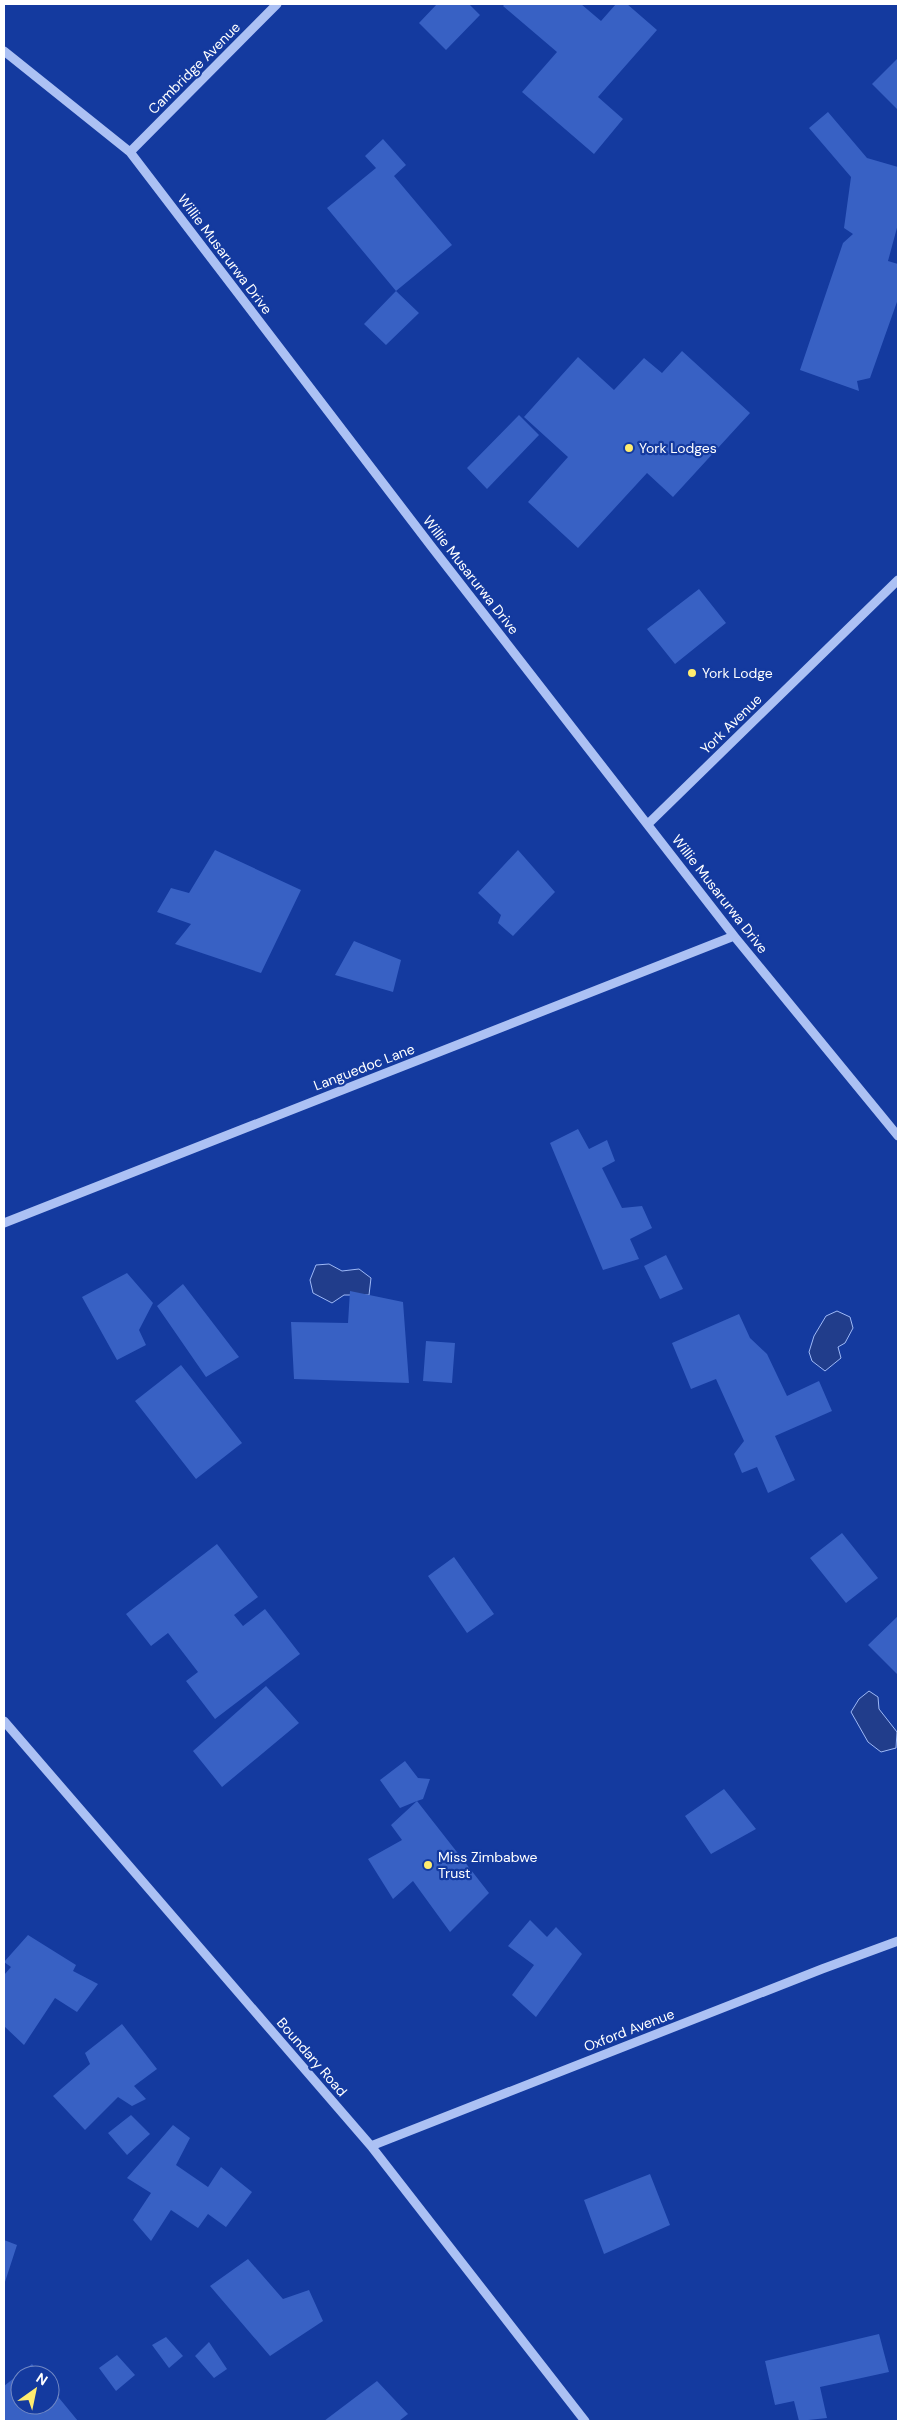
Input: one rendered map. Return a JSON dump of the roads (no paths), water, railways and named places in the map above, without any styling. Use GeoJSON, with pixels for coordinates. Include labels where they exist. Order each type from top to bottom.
{"type":"FeatureCollection","features":[{"type":"Feature","properties":{"kind":"street","name":"Cambridge Avenue"},"geometry":{"type":"LineString","coordinates":[[130,152],[277,4]]}},
{"type":"Feature","properties":{"kind":"street","name":"Willie Musarurwa Drive"},"geometry":{"type":"LineString","coordinates":[[4,51],[130,152],[425,539],[734,936],[898,1136]]}},
{"type":"Feature","properties":{"kind":"street","name":"York Avenue"},"geometry":{"type":"LineString","coordinates":[[648,824],[898,580]]}},
{"type":"Feature","properties":{"kind":"street","name":"Languedoc Lane"},"geometry":{"type":"LineString","coordinates":[[4,1223],[734,936]]}},
{"type":"Feature","properties":{"kind":"street","name":"Boundary Road"},"geometry":{"type":"LineString","coordinates":[[4,1721],[371,2146],[586,2421]]}},
{"type":"Feature","properties":{"kind":"street","name":"Oxford Avenue"},"geometry":{"type":"LineString","coordinates":[[371,2146],[898,1941]]}},
{"type":"Feature","properties":{"kind":"water"},"geometry":{"type":"Polygon","coordinates":[[[329,1264],[342,1271],[359,1269],[371,1278],[369,1295],[344,1295],[332,1303],[313,1293],[310,1280],[316,1265],[329,1264]]]}},
{"type":"Feature","properties":{"kind":"water"},"geometry":{"type":"Polygon","coordinates":[[[837,1311],[850,1317],[853,1328],[845,1343],[838,1347],[841,1358],[825,1371],[812,1361],[809,1352],[814,1336],[826,1316],[837,1311]]]}},
{"type":"Feature","properties":{"kind":"water"},"geometry":{"type":"Polygon","coordinates":[[[869,1691],[878,1697],[879,1709],[897,1732],[896,1748],[881,1752],[868,1742],[851,1712],[859,1699],[869,1691]]]}},
{"type":"Feature","properties":{"kind":"place","name":"York Lodges"},"geometry":{"type":"Point","coordinates":[629,448]}},
{"type":"Feature","properties":{"kind":"place","name":"York Lodge"},"geometry":{"type":"Point","coordinates":[692,673]}},
{"type":"Feature","properties":{"kind":"place","name":"Miss Zimbabwe Trust"},"geometry":{"type":"Point","coordinates":[428,1865]}}]}
